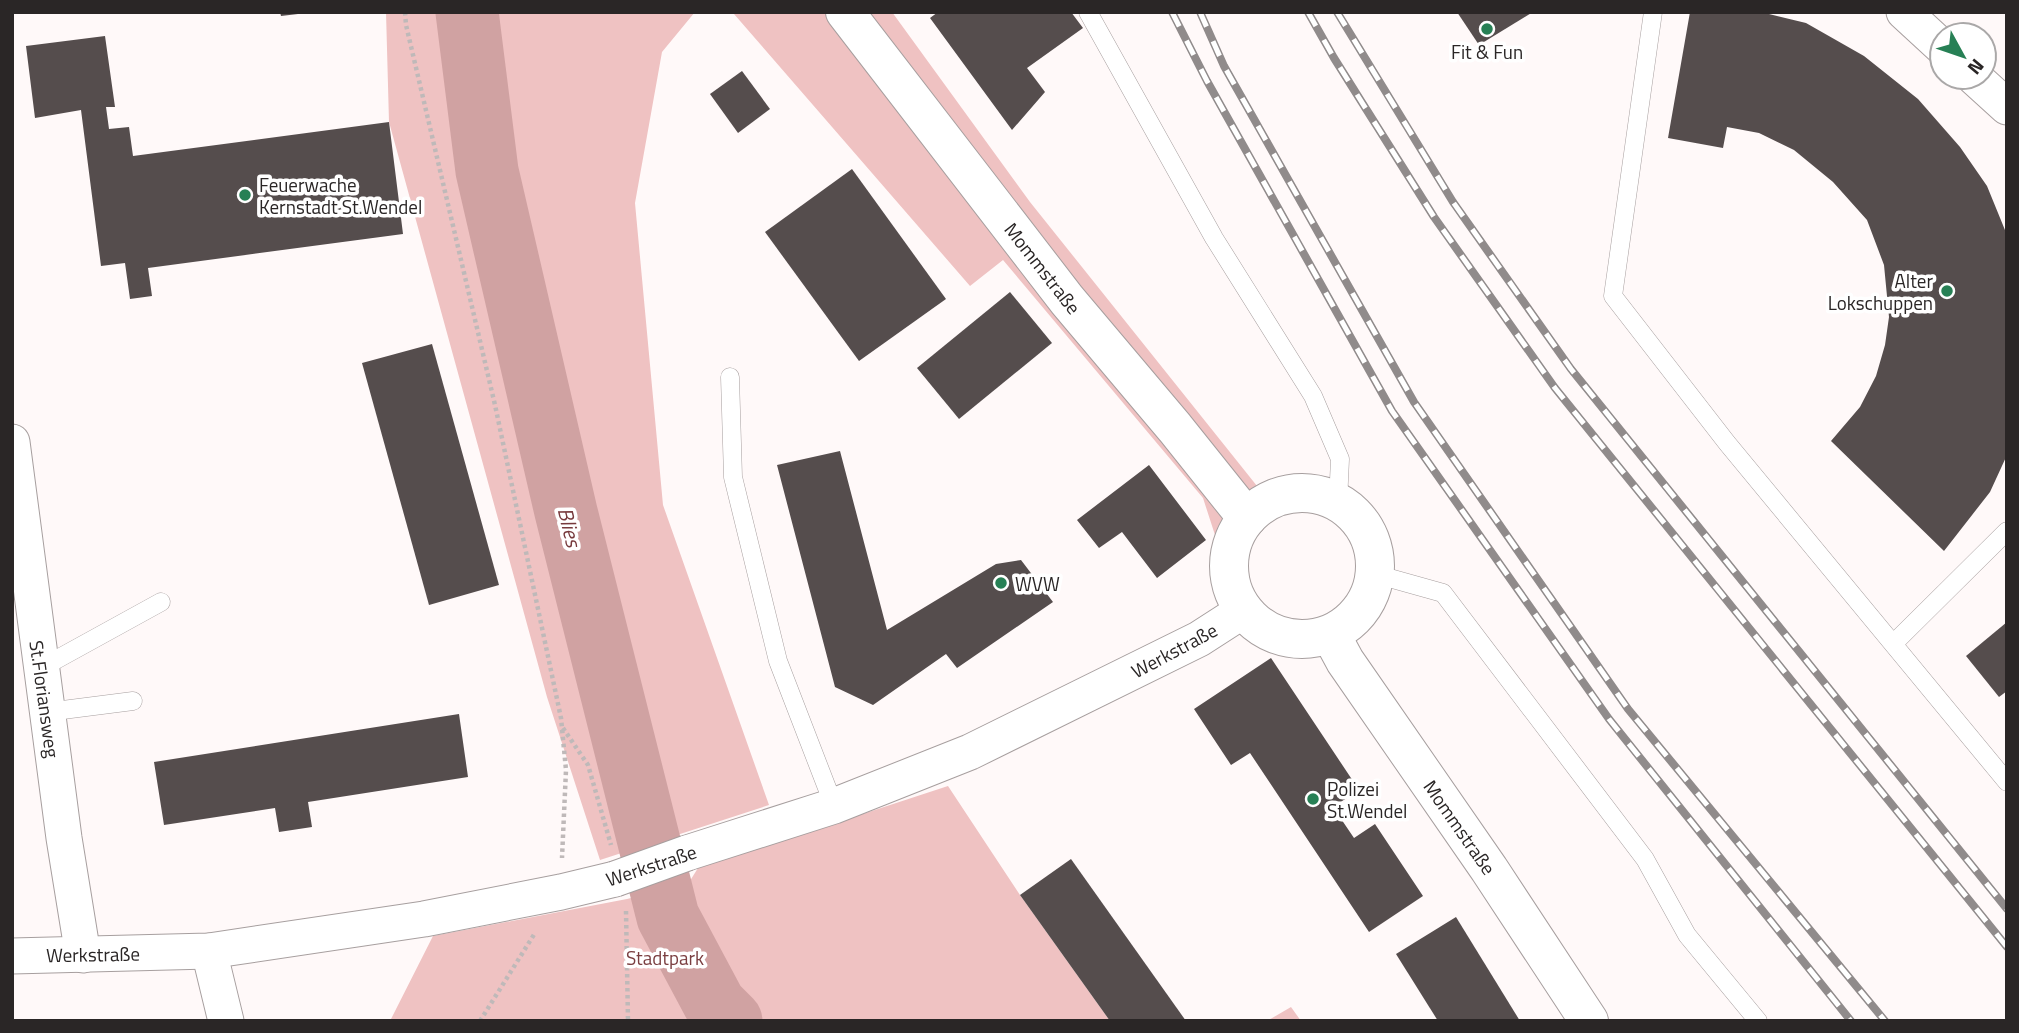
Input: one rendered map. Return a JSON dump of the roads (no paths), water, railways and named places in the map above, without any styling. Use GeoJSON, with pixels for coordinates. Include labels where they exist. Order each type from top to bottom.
{"type":"FeatureCollection","features":[{"type":"Feature","properties":{"kind":"main road","name":"Mommstraße"},"geometry":{"type":"LineString","coordinates":[[845,12],[1067,300],[1247,518]]}},
{"type":"Feature","properties":{"kind":"main road"},"geometry":{"type":"LineString","coordinates":[[1312,493],[1338,502],[1357,518],[1369,536],[1375,561],[1375,574],[1362,608],[1353,619],[1331,635],[1300,639],[1283,637],[1261,626],[1244,610],[1232,586],[1229,571],[1236,536],[1247,518],[1263,504],[1290,494],[1312,493]]}},
{"type":"Feature","properties":{"kind":"main road","name":"Mommstraße"},"geometry":{"type":"LineString","coordinates":[[1331,635],[1345,661],[1489,869],[1589,1021]]}},
{"type":"Feature","properties":{"kind":"street"},"geometry":{"type":"LineString","coordinates":[[1904,12],[1928,34]]}},
{"type":"Feature","properties":{"kind":"street"},"geometry":{"type":"LineString","coordinates":[[1990,91],[2007,107]]}},
{"type":"Feature","properties":{"kind":"street","name":"St.Floriansweg"},"geometry":{"type":"LineString","coordinates":[[12,442],[47,712],[83,955]]}},
{"type":"Feature","properties":{"kind":"street","name":"Werkstraße"},"geometry":{"type":"LineString","coordinates":[[12,956],[209,951],[424,919],[615,879],[834,806],[970,751],[1199,639],[1244,610]]}},
{"type":"Feature","properties":{"kind":"street"},"geometry":{"type":"LineString","coordinates":[[209,951],[226,1021]]}},
{"type":"Feature","properties":{"kind":"lane"},"geometry":{"type":"LineString","coordinates":[[1087,12],[1214,238],[1313,396],[1340,459],[1338,502]]}},
{"type":"Feature","properties":{"kind":"lane"},"geometry":{"type":"LineString","coordinates":[[1653,12],[1613,296],[1727,443],[2007,782]]}},
{"type":"Feature","properties":{"kind":"lane"},"geometry":{"type":"LineString","coordinates":[[730,377],[733,477],[778,661],[834,806]]}},
{"type":"Feature","properties":{"kind":"lane"},"geometry":{"type":"LineString","coordinates":[[1894,642],[2007,531]]}},
{"type":"Feature","properties":{"kind":"lane"},"geometry":{"type":"LineString","coordinates":[[1375,574],[1443,593],[1645,859],[1687,935],[1758,1021]]}},
{"type":"Feature","properties":{"kind":"lane"},"geometry":{"type":"LineString","coordinates":[[41,668],[161,602]]}},
{"type":"Feature","properties":{"kind":"lane"},"geometry":{"type":"LineString","coordinates":[[47,712],[133,701]]}},
{"type":"Feature","properties":{"kind":"waterway","name":"Blies"},"geometry":{"type":"LineString","coordinates":[[467,12],[487,171],[566,512],[668,917],[715,1005],[731,1021]]}},
{"type":"Feature","properties":{"kind":"railway"},"geometry":{"type":"LineString","coordinates":[[1172,12],[1207,81],[1392,411],[1609,719],[1851,1021]]}},
{"type":"Feature","properties":{"kind":"railway"},"geometry":{"type":"LineString","coordinates":[[1200,12],[1224,66],[1414,402],[1628,709],[1885,1021]]}},
{"type":"Feature","properties":{"kind":"railway"},"geometry":{"type":"LineString","coordinates":[[1308,12],[1434,217],[1555,388],[2007,947]]}},
{"type":"Feature","properties":{"kind":"railway"},"geometry":{"type":"LineString","coordinates":[[1337,12],[1453,202],[1571,369],[2007,909]]}},
{"type":"Feature","properties":{"kind":"place","name":"Fit & Fun"},"geometry":{"type":"Point","coordinates":[1487,29]}},
{"type":"Feature","properties":{"kind":"place","name":"Feuerwache Kernstadt St.Wendel"},"geometry":{"type":"Point","coordinates":[245,195]}},
{"type":"Feature","properties":{"kind":"place","name":"Alter Lokschuppen"},"geometry":{"type":"Point","coordinates":[1947,291]}},
{"type":"Feature","properties":{"kind":"place","name":"WVW"},"geometry":{"type":"Point","coordinates":[1001,583]}},
{"type":"Feature","properties":{"kind":"place","name":"Polizei St.Wendel"},"geometry":{"type":"Point","coordinates":[1313,799]}},
{"type":"Feature","properties":{"kind":"park label","name":"Stadtpark"},"geometry":{"type":"Point","coordinates":[665,957]}}]}
